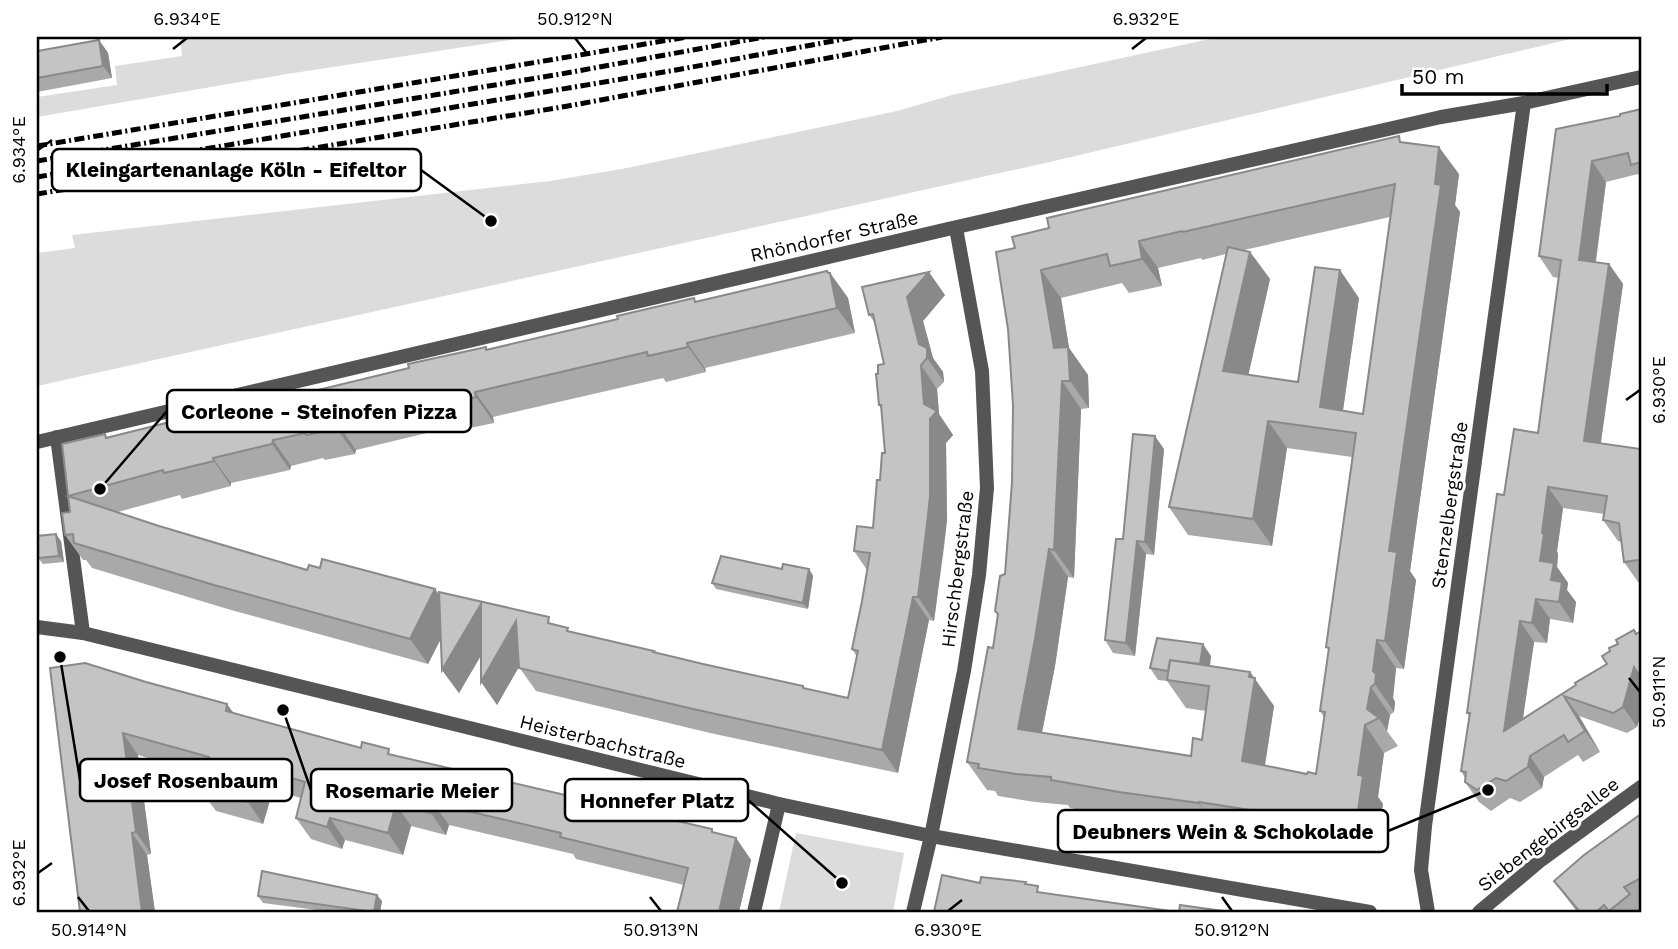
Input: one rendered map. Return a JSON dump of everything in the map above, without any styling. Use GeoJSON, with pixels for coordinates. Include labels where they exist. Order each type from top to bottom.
{"type":"FeatureCollection","features":[{"type":"Feature","properties":{"kind":"street","name":"Rhöndorfer Straße"},"geometry":{"type":"LineString","coordinates":[[37,442],[1441,117],[1524,103],[1641,77]]}},
{"type":"Feature","properties":{"kind":"street","name":"Stenzelbergstraße"},"geometry":{"type":"LineString","coordinates":[[1428,912],[1421,870],[1425,826],[1524,103]]}},
{"type":"Feature","properties":{"kind":"street","name":"Hirschbergstraße"},"geometry":{"type":"LineString","coordinates":[[913,912],[964,671],[979,575],[987,488],[982,371],[956,228]]}},
{"type":"Feature","properties":{"kind":"street"},"geometry":{"type":"LineString","coordinates":[[57,437],[83,633]]}},
{"type":"Feature","properties":{"kind":"street","name":"Heisterbachstraße"},"geometry":{"type":"LineString","coordinates":[[37,627],[83,633],[779,804],[931,836],[1370,912]]}},
{"type":"Feature","properties":{"kind":"street","name":"Siebengebirgsallee"},"geometry":{"type":"LineString","coordinates":[[1479,912],[1541,860],[1641,787]]}},
{"type":"Feature","properties":{"kind":"street"},"geometry":{"type":"LineString","coordinates":[[754,912],[779,804]]}},
{"type":"Feature","properties":{"kind":"shaded area"},"geometry":{"type":"Polygon","coordinates":[[[180,37],[530,37],[287,74],[37,117],[37,97],[117,85],[115,66],[182,56],[180,37]]]}},
{"type":"Feature","properties":{"kind":"shaded area"},"geometry":{"type":"Polygon","coordinates":[[[1219,37],[1579,37],[1050,162],[37,386],[37,253],[75,248],[72,235],[550,181],[627,168],[897,111],[952,95],[1219,37]]]}},
{"type":"Feature","properties":{"kind":"shaded area"},"geometry":{"type":"Polygon","coordinates":[[[796,833],[904,853],[893,912],[779,912],[796,833]]]}},
{"type":"Feature","properties":{"kind":"building"},"geometry":{"type":"Polygon","coordinates":[[[99,40],[103,66],[37,78],[37,51],[99,40]]]}},
{"type":"Feature","properties":{"kind":"building"},"geometry":{"type":"Polygon","coordinates":[[[1641,109],[1641,162],[1631,165],[1628,153],[1592,161],[1579,260],[1609,264],[1584,441],[1641,449],[1641,562],[1624,562],[1619,523],[1603,520],[1607,496],[1548,487],[1540,561],[1554,563],[1551,580],[1562,582],[1559,602],[1536,599],[1532,623],[1520,621],[1504,731],[1607,664],[1602,656],[1610,651],[1609,648],[1618,644],[1616,640],[1634,630],[1636,634],[1641,631],[1641,678],[1634,667],[1623,707],[1613,713],[1564,696],[1585,731],[1568,742],[1564,735],[1530,756],[1528,767],[1506,781],[1496,778],[1477,790],[1465,782],[1466,772],[1461,771],[1497,494],[1504,495],[1514,429],[1538,433],[1561,260],[1539,256],[1556,129],[1641,109]]]}},
{"type":"Feature","properties":{"kind":"building"},"geometry":{"type":"Polygon","coordinates":[[[1399,136],[1400,142],[1439,147],[1435,184],[1441,185],[1389,551],[1397,552],[1385,641],[1377,640],[1373,671],[1376,674],[1375,684],[1371,687],[1367,709],[1379,718],[1365,725],[1358,775],[1363,776],[1357,818],[1346,825],[1119,792],[1051,780],[1051,777],[978,768],[979,764],[967,762],[988,647],[993,648],[1000,576],[1005,574],[1012,482],[1013,405],[1008,329],[996,252],[1015,248],[1012,237],[1049,228],[1047,218],[1399,136]],[[1395,184],[1139,241],[1142,259],[1110,266],[1107,254],[1041,270],[1054,348],[1068,347],[1070,381],[1062,381],[1054,550],[1049,549],[1018,729],[1191,756],[1193,738],[1202,740],[1209,686],[1167,680],[1170,660],[1250,672],[1249,677],[1255,678],[1242,761],[1316,774],[1325,712],[1320,711],[1329,648],[1326,647],[1356,433],[1268,421],[1253,519],[1169,507],[1228,247],[1250,252],[1223,371],[1298,382],[1315,267],[1340,270],[1320,407],[1363,414],[1395,184]]]}},
{"type":"Feature","properties":{"kind":"building"},"geometry":{"type":"Polygon","coordinates":[[[827,271],[830,273],[837,308],[687,343],[688,347],[648,356],[647,352],[475,392],[476,397],[437,406],[436,401],[338,424],[337,429],[273,440],[272,444],[213,458],[214,461],[164,473],[163,470],[68,496],[62,444],[105,434],[106,438],[214,411],[215,415],[409,368],[408,364],[486,347],[486,350],[694,298],[695,302],[827,271]]]}},
{"type":"Feature","properties":{"kind":"building"},"geometry":{"type":"Polygon","coordinates":[[[929,272],[907,297],[919,344],[927,348],[927,358],[921,365],[924,404],[937,411],[930,419],[930,496],[918,597],[913,597],[882,750],[519,668],[516,621],[481,682],[481,604],[442,670],[439,592],[549,617],[548,623],[568,628],[567,631],[848,698],[858,651],[852,649],[870,553],[854,551],[857,526],[873,528],[877,480],[880,480],[882,453],[885,453],[876,374],[878,365],[884,364],[873,314],[869,315],[862,287],[929,272]]]}},
{"type":"Feature","properties":{"kind":"building"},"geometry":{"type":"Polygon","coordinates":[[[1133,434],[1155,436],[1145,542],[1137,541],[1126,643],[1105,640],[1116,539],[1123,539],[1133,434]]]}},
{"type":"Feature","properties":{"kind":"building"},"geometry":{"type":"Polygon","coordinates":[[[68,496],[307,570],[309,565],[320,568],[322,559],[435,589],[410,639],[74,543],[73,534],[65,535],[62,513],[70,512],[68,496]]]}},
{"type":"Feature","properties":{"kind":"building"},"geometry":{"type":"Polygon","coordinates":[[[56,534],[59,556],[38,558],[37,536],[56,534]]]}},
{"type":"Feature","properties":{"kind":"building"},"geometry":{"type":"Polygon","coordinates":[[[721,556],[782,569],[783,564],[809,569],[803,603],[712,583],[721,556]]]}},
{"type":"Feature","properties":{"kind":"building"},"geometry":{"type":"Polygon","coordinates":[[[1157,638],[1203,644],[1200,664],[1170,660],[1168,671],[1150,668],[1157,638]]]}},
{"type":"Feature","properties":{"kind":"building"},"geometry":{"type":"Polygon","coordinates":[[[85,663],[227,704],[226,711],[361,748],[362,742],[389,749],[388,754],[712,829],[712,832],[736,838],[719,912],[677,912],[688,868],[560,837],[561,833],[433,803],[431,813],[396,804],[388,833],[330,818],[327,827],[296,818],[305,782],[258,768],[248,802],[200,789],[209,757],[123,733],[136,832],[132,833],[142,912],[80,912],[50,668],[85,663]]]}},
{"type":"Feature","properties":{"kind":"building"},"geometry":{"type":"Polygon","coordinates":[[[1641,814],[1641,878],[1624,887],[1630,894],[1609,911],[1604,905],[1596,912],[1580,912],[1554,881],[1584,855],[1641,814]]]}},
{"type":"Feature","properties":{"kind":"building"},"geometry":{"type":"Polygon","coordinates":[[[262,871],[377,895],[374,912],[258,896],[262,871]]]}},
{"type":"Feature","properties":{"kind":"building"},"geometry":{"type":"Polygon","coordinates":[[[942,875],[980,883],[981,877],[1026,882],[1025,884],[1038,886],[1037,892],[1177,912],[934,912],[942,875]]]}},
{"type":"Feature","properties":{"kind":"building"},"geometry":{"type":"Polygon","coordinates":[[[1180,905],[1230,912],[1179,912],[1180,905]]]}},
{"type":"Feature","properties":{"kind":"railway"},"geometry":{"type":"LineString","coordinates":[[37,146],[687,37]]}},
{"type":"Feature","properties":{"kind":"railway"},"geometry":{"type":"LineString","coordinates":[[37,161],[561,74],[764,37]]}},
{"type":"Feature","properties":{"kind":"railway"},"geometry":{"type":"LineString","coordinates":[[37,177],[676,70],[855,37]]}},
{"type":"Feature","properties":{"kind":"railway"},"geometry":{"type":"LineString","coordinates":[[37,194],[568,106],[942,37]]}},
{"type":"Feature","properties":{"kind":"place","name":"Kleingartenanlage Köln - Eifeltor"},"geometry":{"type":"Point","coordinates":[491,221]}},
{"type":"Feature","properties":{"kind":"place","name":"Corleone - Steinofen Pizza"},"geometry":{"type":"Point","coordinates":[100,489]}},
{"type":"Feature","properties":{"kind":"place","name":"Josef Rosenbaum"},"geometry":{"type":"Point","coordinates":[60,657]}},
{"type":"Feature","properties":{"kind":"place","name":"Rosemarie Meier"},"geometry":{"type":"Point","coordinates":[283,710]}},
{"type":"Feature","properties":{"kind":"place","name":"Deubners Wein & Schokolade"},"geometry":{"type":"Point","coordinates":[1488,790]}},
{"type":"Feature","properties":{"kind":"place","name":"Honnefer Platz"},"geometry":{"type":"Point","coordinates":[842,883]}}]}
